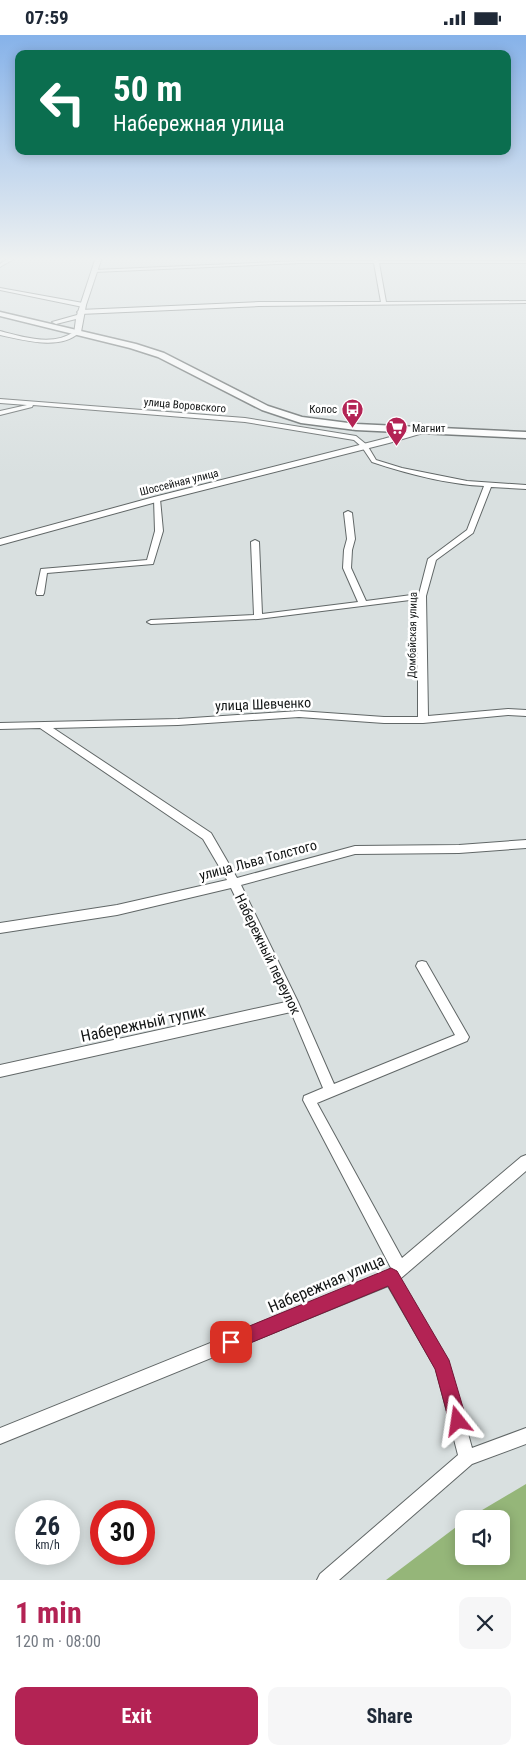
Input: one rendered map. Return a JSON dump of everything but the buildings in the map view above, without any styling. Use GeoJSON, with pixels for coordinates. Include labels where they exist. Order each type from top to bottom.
{"type":"FeatureCollection","features":[{"type":"Feature","properties":{"kind":"main road"},"geometry":{"type":"LineString","coordinates":[[78,329],[164,351],[268,403],[298,414],[333,420],[526,435]]}},
{"type":"Feature","properties":{"kind":"main road"},"geometry":{"type":"LineString","coordinates":[[78,329],[177,362],[249,400],[285,416],[330,425],[374,428],[526,430]]}},
{"type":"Feature","properties":{"kind":"main road"},"geometry":{"type":"LineString","coordinates":[[374,428],[388,433],[386,441]]}},
{"type":"Feature","properties":{"kind":"main road","name":"Шоссейная улица"},"geometry":{"type":"LineString","coordinates":[[0,542],[157,499],[386,441],[420,428]]}},
{"type":"Feature","properties":{"kind":"street"},"geometry":{"type":"LineString","coordinates":[[0,333],[30,339],[62,340],[73,337],[78,329]]}},
{"type":"Feature","properties":{"kind":"street","name":"улица Воровского"},"geometry":{"type":"LineString","coordinates":[[0,401],[245,420],[356,438],[365,446]]}},
{"type":"Feature","properties":{"kind":"street"},"geometry":{"type":"LineString","coordinates":[[0,413],[40,404]]}},
{"type":"Feature","properties":{"kind":"street"},"geometry":{"type":"LineString","coordinates":[[365,446],[374,461],[420,474],[467,483],[526,487]]}},
{"type":"Feature","properties":{"kind":"street","name":"Домбайская улица"},"geometry":{"type":"LineString","coordinates":[[423,721],[422,596],[432,559],[470,531],[488,485]]}},
{"type":"Feature","properties":{"kind":"street"},"geometry":{"type":"LineString","coordinates":[[40,593],[44,571],[150,562],[160,531],[157,499]]}},
{"type":"Feature","properties":{"kind":"street"},"geometry":{"type":"LineString","coordinates":[[348,513],[351,539],[347,568],[363,603]]}},
{"type":"Feature","properties":{"kind":"street"},"geometry":{"type":"LineString","coordinates":[[255,542],[258,617]]}},
{"type":"Feature","properties":{"kind":"street"},"geometry":{"type":"LineString","coordinates":[[151,622],[258,617],[422,596]]}},
{"type":"Feature","properties":{"kind":"street","name":"улица Шевченко"},"geometry":{"type":"LineString","coordinates":[[0,726],[178,721],[299,714],[423,721],[508,712],[526,713]]}},
{"type":"Feature","properties":{"kind":"street","name":"Набережный переулок"},"geometry":{"type":"LineString","coordinates":[[43,726],[207,836],[234,883],[294,1006],[331,1091]]}},
{"type":"Feature","properties":{"kind":"street","name":"улица Льва Толстого"},"geometry":{"type":"LineString","coordinates":[[0,928],[117,910],[234,883],[355,850],[459,849],[526,844]]}},
{"type":"Feature","properties":{"kind":"street"},"geometry":{"type":"LineString","coordinates":[[422,966],[463,1037],[309,1099],[443,1366],[467,1458]]}},
{"type":"Feature","properties":{"kind":"street","name":"Набережный тупик"},"geometry":{"type":"LineString","coordinates":[[0,1071],[294,1006]]}},
{"type":"Feature","properties":{"kind":"street","name":"Набережная улица"},"geometry":{"type":"LineString","coordinates":[[0,1436],[396,1273],[526,1163]]}},
{"type":"Feature","properties":{"kind":"street"},"geometry":{"type":"LineString","coordinates":[[326,1580],[467,1458],[526,1437]]}},
{"type":"Feature","properties":{"kind":"green space"},"geometry":{"type":"Polygon","coordinates":[[[526,1484],[526,1580],[386,1580],[455,1528],[455,1565],[510,1565],[510,1510],[482,1510],[526,1484]]]}},
{"type":"Feature","properties":{"kind":"place","name":"Колос"},"geometry":{"type":"Point","coordinates":[353,428]}},
{"type":"Feature","properties":{"kind":"place","name":"Магнит"},"geometry":{"type":"Point","coordinates":[396,447]}},
{"type":"Feature","properties":{"kind":"route"},"geometry":{"type":"LineString","coordinates":[[231,1342],[391,1277],[443,1366],[458,1421]]}}]}
